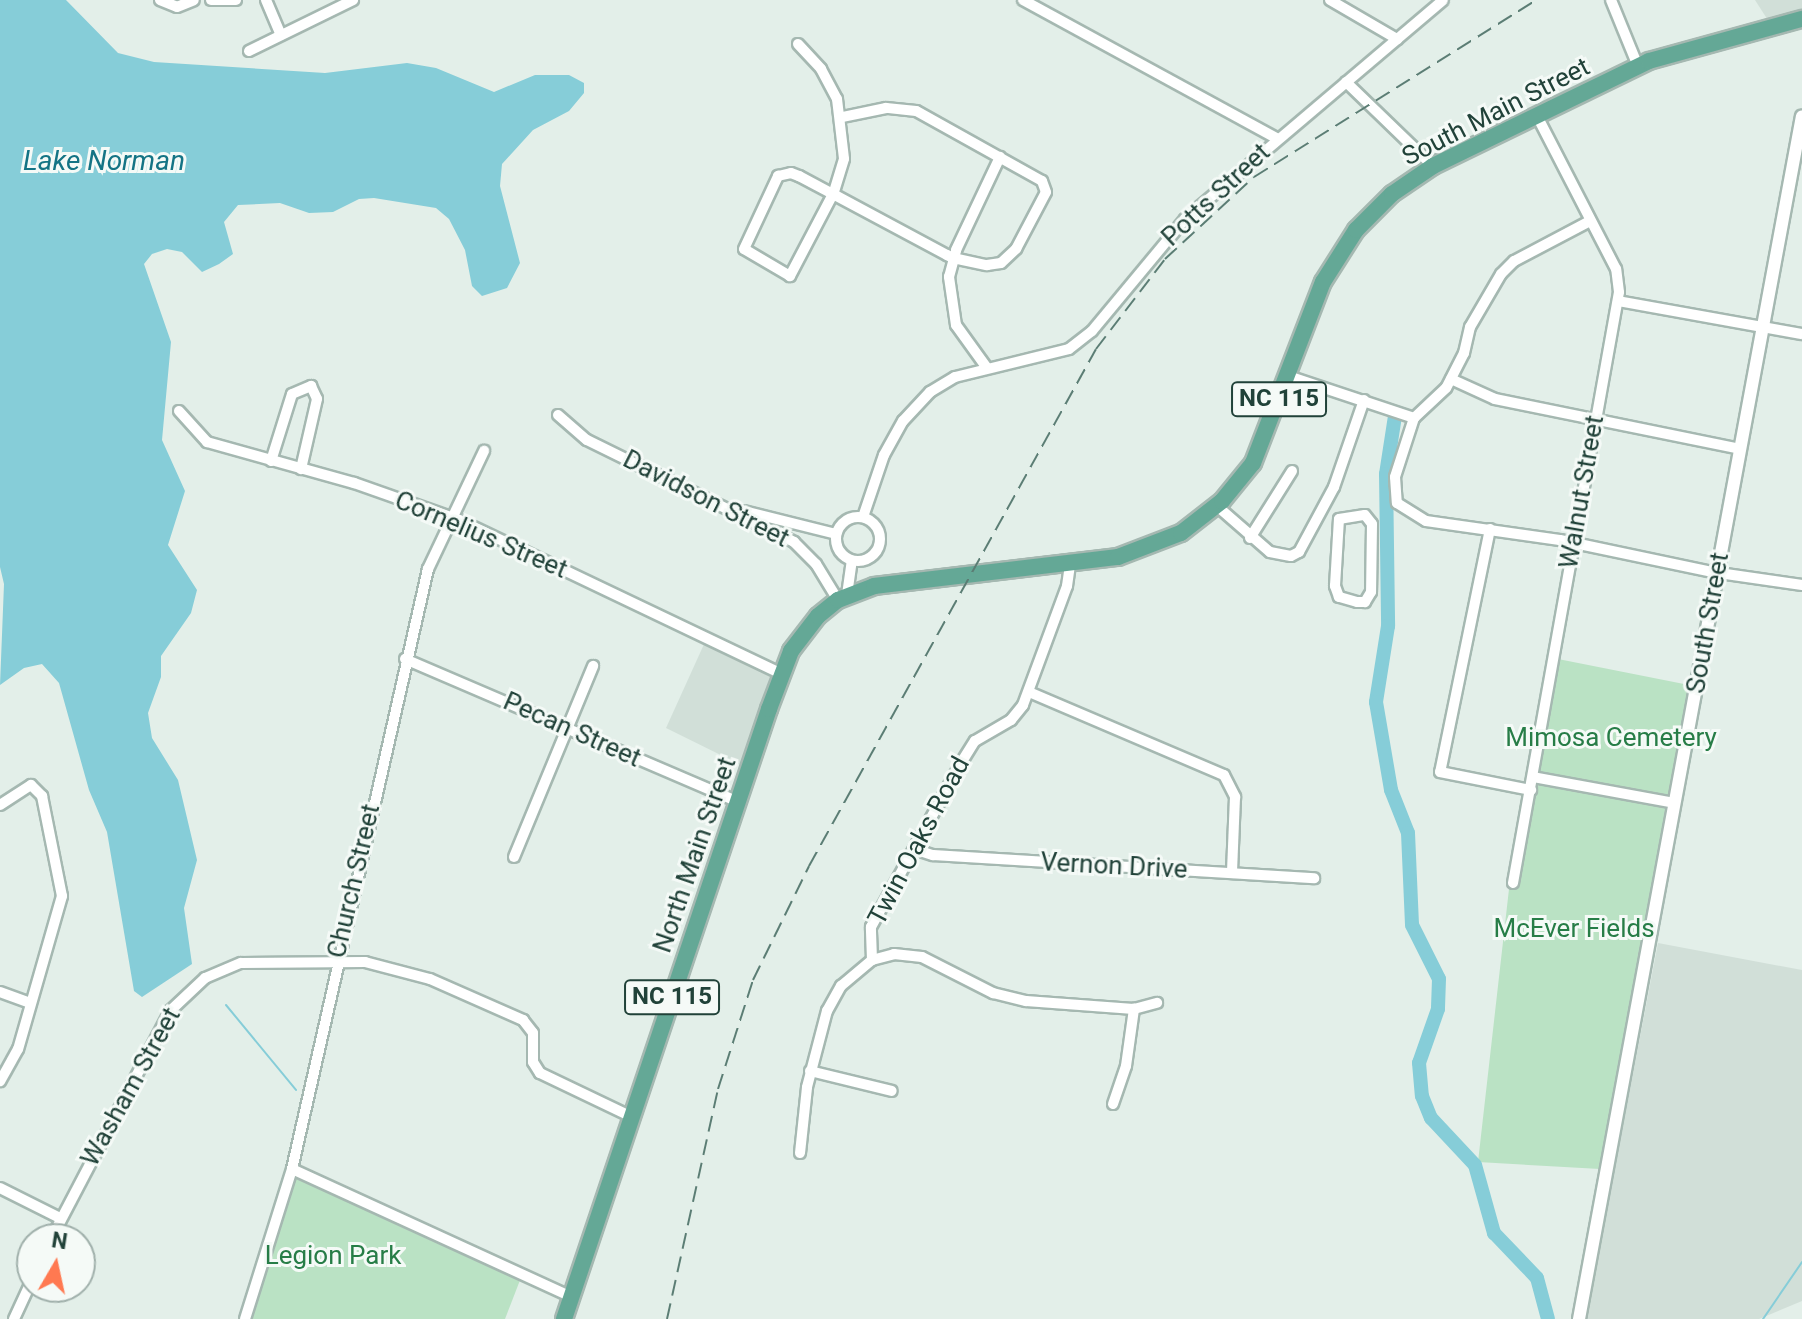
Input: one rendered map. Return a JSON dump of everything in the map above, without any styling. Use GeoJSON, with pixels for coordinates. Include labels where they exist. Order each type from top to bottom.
{"type":"FeatureCollection","features":[{"type":"Feature","properties":{"kind":"main road","name":"South Main Street"},"geometry":{"type":"LineString","coordinates":[[843,598],[926,579],[1070,564],[1150,547],[1217,506],[1253,463],[1323,282],[1349,240],[1392,194],[1433,166],[1638,66],[1685,48],[1802,19]]}},
{"type":"Feature","properties":{"kind":"main road","name":"North Main Street"},"geometry":{"type":"LineString","coordinates":[[564,1319],[782,674],[800,636],[843,598]]}},
{"type":"Feature","properties":{"kind":"street"},"geometry":{"type":"LineString","coordinates":[[160,0],[177,7],[194,0]]}},
{"type":"Feature","properties":{"kind":"street"},"geometry":{"type":"LineString","coordinates":[[211,0],[236,0]]}},
{"type":"Feature","properties":{"kind":"street"},"geometry":{"type":"LineString","coordinates":[[266,0],[281,35]]}},
{"type":"Feature","properties":{"kind":"street"},"geometry":{"type":"LineString","coordinates":[[249,51],[353,0]]}},
{"type":"Feature","properties":{"kind":"street"},"geometry":{"type":"LineString","coordinates":[[1023,0],[1046,5],[1276,138]]}},
{"type":"Feature","properties":{"kind":"street"},"geometry":{"type":"LineString","coordinates":[[1330,0],[1397,39]]}},
{"type":"Feature","properties":{"kind":"street","name":"Potts Street"},"geometry":{"type":"LineString","coordinates":[[863,517],[884,455],[903,421],[930,392],[987,368],[1037,359],[1080,340],[1169,236],[1276,138],[1443,0]]}},
{"type":"Feature","properties":{"kind":"street"},"geometry":{"type":"LineString","coordinates":[[1611,0],[1638,66]]}},
{"type":"Feature","properties":{"kind":"street"},"geometry":{"type":"LineString","coordinates":[[798,44],[827,78],[842,117],[844,159],[833,194],[790,276],[744,249],[778,176],[791,173],[833,194],[953,258],[1001,263],[1016,249],[1046,192],[1042,181],[910,109],[842,117]]}},
{"type":"Feature","properties":{"kind":"street"},"geometry":{"type":"LineString","coordinates":[[1346,82],[1433,166]]}},
{"type":"Feature","properties":{"kind":"street","name":"Walnut Street"},"geometry":{"type":"LineString","coordinates":[[1513,883],[1618,301],[1616,269],[1537,116]]}},
{"type":"Feature","properties":{"kind":"street","name":"South Street"},"geometry":{"type":"LineString","coordinates":[[1579,1319],[1802,116]]}},
{"type":"Feature","properties":{"kind":"street"},"geometry":{"type":"LineString","coordinates":[[987,368],[967,346],[953,316],[949,287],[953,258],[1000,157]]}},
{"type":"Feature","properties":{"kind":"street"},"geometry":{"type":"LineString","coordinates":[[1590,221],[1509,265],[1474,319],[1451,379],[1414,418],[1395,477],[1397,503],[1426,521],[1573,543],[1717,573],[1802,585]]}},
{"type":"Feature","properties":{"kind":"street"},"geometry":{"type":"LineString","coordinates":[[1618,301],[1802,334]]}},
{"type":"Feature","properties":{"kind":"street"},"geometry":{"type":"LineString","coordinates":[[1288,376],[1414,418]]}},
{"type":"Feature","properties":{"kind":"street"},"geometry":{"type":"LineString","coordinates":[[1451,379],[1495,399],[1595,423],[1740,449]]}},
{"type":"Feature","properties":{"kind":"street"},"geometry":{"type":"LineString","coordinates":[[271,461],[292,394],[311,386],[317,399],[301,469]]}},
{"type":"Feature","properties":{"kind":"street"},"geometry":{"type":"LineString","coordinates":[[1217,506],[1250,538],[1270,552],[1291,556],[1299,552],[1322,511],[1364,400]]}},
{"type":"Feature","properties":{"kind":"street","name":"Cornelius Street"},"geometry":{"type":"LineString","coordinates":[[179,411],[207,442],[452,518],[782,674]]}},
{"type":"Feature","properties":{"kind":"street","name":"Davidson Street"},"geometry":{"type":"LineString","coordinates":[[558,415],[587,440],[723,506],[805,551],[843,598]]}},
{"type":"Feature","properties":{"kind":"street","name":"Church Street"},"geometry":{"type":"LineString","coordinates":[[245,1319],[292,1169],[336,960],[428,569],[484,451]]}},
{"type":"Feature","properties":{"kind":"street"},"geometry":{"type":"LineString","coordinates":[[1250,538],[1292,471]]}},
{"type":"Feature","properties":{"kind":"street"},"geometry":{"type":"LineString","coordinates":[[723,506],[836,534]]}},
{"type":"Feature","properties":{"kind":"street"},"geometry":{"type":"LineString","coordinates":[[1322,511],[1339,519],[1365,515],[1372,524],[1371,592],[1365,602],[1339,597],[1335,586],[1339,519]]}},
{"type":"Feature","properties":{"kind":"street"},"geometry":{"type":"LineString","coordinates":[[863,517],[877,527],[880,545],[870,559],[852,561],[837,547],[836,534],[846,520],[863,517]]}},
{"type":"Feature","properties":{"kind":"street"},"geometry":{"type":"LineString","coordinates":[[1490,529],[1440,772],[1531,790]]}},
{"type":"Feature","properties":{"kind":"street"},"geometry":{"type":"LineString","coordinates":[[843,598],[852,561]]}},
{"type":"Feature","properties":{"kind":"street","name":"Twin Oaks Road"},"geometry":{"type":"LineString","coordinates":[[872,960],[871,927],[971,746],[1016,716],[1029,692],[1067,586],[1070,564]]}},
{"type":"Feature","properties":{"kind":"street","name":"Pecan Street"},"geometry":{"type":"LineString","coordinates":[[405,659],[738,802]]}},
{"type":"Feature","properties":{"kind":"street"},"geometry":{"type":"LineString","coordinates":[[514,857],[593,666]]}},
{"type":"Feature","properties":{"kind":"street"},"geometry":{"type":"LineString","coordinates":[[1029,692],[1224,775],[1235,797],[1232,873]]}},
{"type":"Feature","properties":{"kind":"street"},"geometry":{"type":"LineString","coordinates":[[1533,777],[1675,803]]}},
{"type":"Feature","properties":{"kind":"street"},"geometry":{"type":"LineString","coordinates":[[0,805],[31,785],[42,796],[62,896],[54,938],[28,1002],[18,1049],[0,1081]]}},
{"type":"Feature","properties":{"kind":"street","name":"Vernon Drive"},"geometry":{"type":"LineString","coordinates":[[914,849],[933,855],[1314,878]]}},
{"type":"Feature","properties":{"kind":"street"},"geometry":{"type":"LineString","coordinates":[[800,1153],[810,1071],[833,1000],[855,970],[872,960],[909,954],[1009,998],[1134,1009],[1157,1003]]}},
{"type":"Feature","properties":{"kind":"street","name":"Washam Street"},"geometry":{"type":"LineString","coordinates":[[58,1223],[146,1051],[186,993],[214,973],[241,963],[336,960],[412,973],[523,1020],[533,1033],[533,1062],[540,1073],[632,1117]]}},
{"type":"Feature","properties":{"kind":"street"},"geometry":{"type":"LineString","coordinates":[[0,992],[28,1002]]}},
{"type":"Feature","properties":{"kind":"street"},"geometry":{"type":"LineString","coordinates":[[1113,1104],[1128,1056],[1134,1009]]}},
{"type":"Feature","properties":{"kind":"street"},"geometry":{"type":"LineString","coordinates":[[810,1071],[892,1091]]}},
{"type":"Feature","properties":{"kind":"street"},"geometry":{"type":"LineString","coordinates":[[292,1169],[571,1297]]}},
{"type":"Feature","properties":{"kind":"street"},"geometry":{"type":"LineString","coordinates":[[0,1188],[60,1218]]}},
{"type":"Feature","properties":{"kind":"shaded area"},"geometry":{"type":"Polygon","coordinates":[[[1755,0],[1802,0],[1802,11],[1771,25],[1755,0]]]}},
{"type":"Feature","properties":{"kind":"shaded area"},"geometry":{"type":"Polygon","coordinates":[[[705,642],[775,678],[745,767],[666,728],[705,642]]]}},
{"type":"Feature","properties":{"kind":"shaded area"},"geometry":{"type":"Polygon","coordinates":[[[1658,943],[1802,970],[1802,1301],[1759,1319],[1586,1319],[1658,943]]]}},
{"type":"Feature","properties":{"kind":"green space","name":"McEver Fields"},"geometry":{"type":"Polygon","coordinates":[[[1558,659],[1689,685],[1600,1169],[1478,1162],[1509,889],[1518,888],[1558,659]]]}},
{"type":"Feature","properties":{"kind":"green space","name":"Legion Park"},"geometry":{"type":"Polygon","coordinates":[[[292,1170],[522,1275],[505,1319],[246,1319],[292,1170]]]}},
{"type":"Feature","properties":{"kind":"water","name":"Lake Norman"},"geometry":{"type":"Polygon","coordinates":[[[0,0],[66,0],[118,53],[154,62],[325,73],[407,63],[436,68],[494,92],[535,75],[569,75],[584,83],[584,93],[569,111],[533,130],[502,164],[500,186],[520,263],[507,288],[482,296],[472,286],[465,250],[449,219],[436,208],[374,198],[359,199],[333,212],[309,213],[280,203],[238,205],[224,222],[233,254],[219,264],[202,272],[182,252],[167,249],[152,254],[144,264],[171,342],[162,440],[185,491],[168,545],[197,590],[191,613],[161,656],[161,677],[148,713],[152,738],[178,780],[197,860],[184,908],[192,964],[142,997],[134,991],[107,832],[89,790],[59,683],[42,664],[24,668],[0,685],[4,584],[0,567],[0,0]]]}},
{"type":"Feature","properties":{"kind":"waterway"},"geometry":{"type":"LineString","coordinates":[[1395,416],[1386,474],[1388,626],[1376,702],[1391,790],[1408,833],[1412,925],[1439,979],[1438,1009],[1419,1063],[1422,1096],[1431,1118],[1475,1165],[1494,1233],[1537,1278],[1548,1319]]}},
{"type":"Feature","properties":{"kind":"waterway"},"geometry":{"type":"LineString","coordinates":[[226,1005],[296,1090]]}},
{"type":"Feature","properties":{"kind":"waterway"},"geometry":{"type":"LineString","coordinates":[[1763,1319],[1802,1262]]}},
{"type":"Feature","properties":{"kind":"railway"},"geometry":{"type":"LineString","coordinates":[[667,1319],[718,1089],[753,980],[809,866],[1096,349],[1165,259],[1254,177],[1536,0]]}},
{"type":"Feature","properties":{"kind":"park label","name":"Mimosa Cemetery"},"geometry":{"type":"Point","coordinates":[1611,738]}}]}
